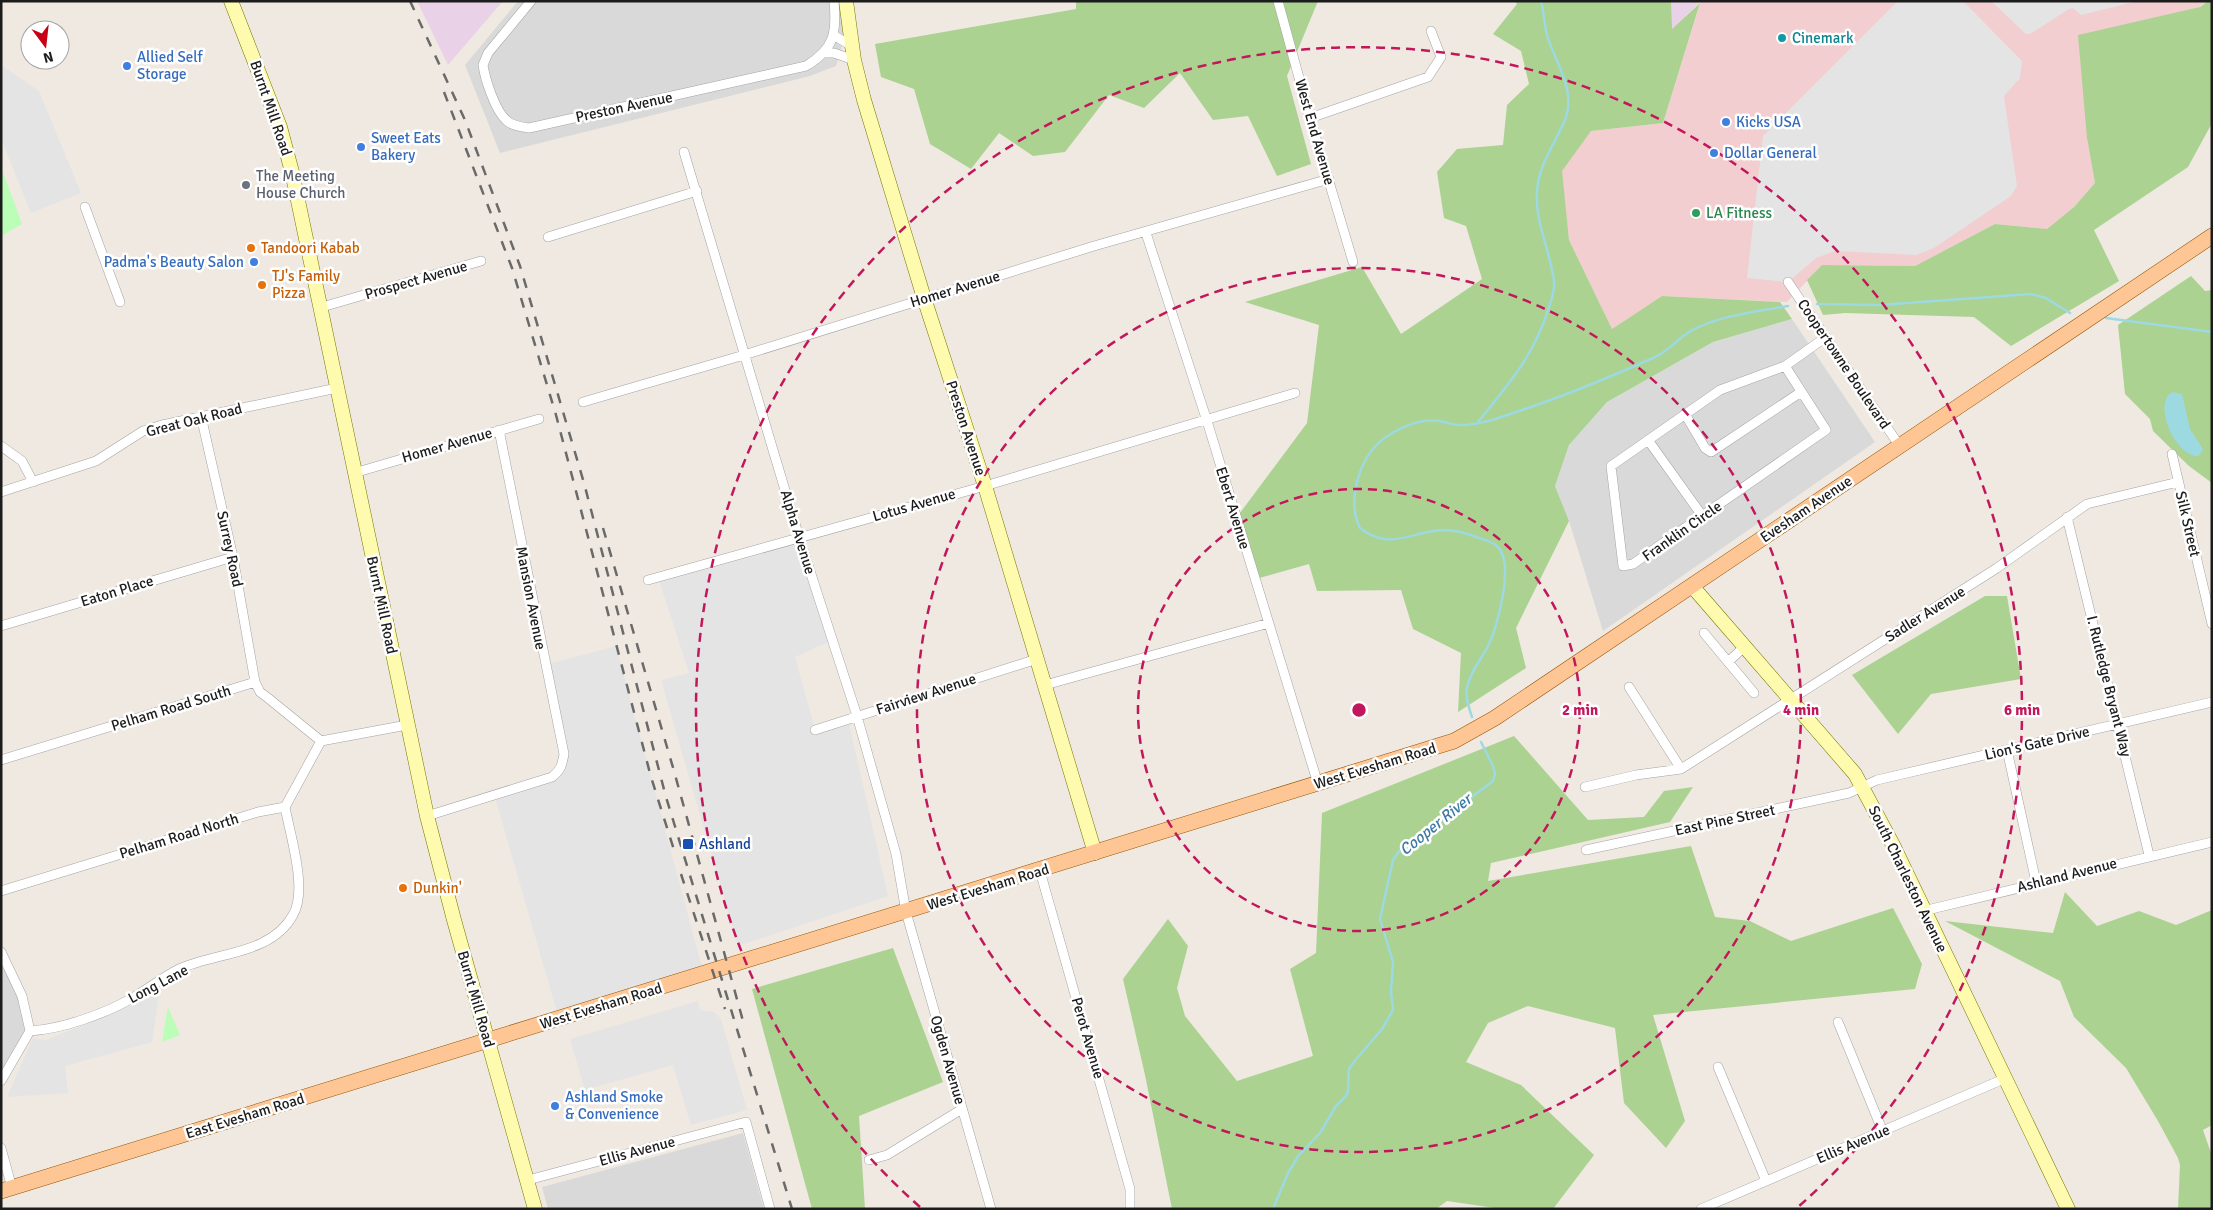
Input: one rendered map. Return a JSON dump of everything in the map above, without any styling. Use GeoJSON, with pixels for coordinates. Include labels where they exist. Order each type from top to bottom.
{"type":"FeatureCollection","features":[{"type":"Feature","properties":{"kind":"main road","name":"Evesham Avenue"},"geometry":{"type":"LineString","coordinates":[[1485,724],[2212,236]]}},
{"type":"Feature","properties":{"kind":"main road","name":"West Evesham Road"},"geometry":{"type":"LineString","coordinates":[[488,1041],[1454,741],[1485,724]]}},
{"type":"Feature","properties":{"kind":"main road","name":"East Evesham Road"},"geometry":{"type":"LineString","coordinates":[[7,1189],[488,1041]]}},
{"type":"Feature","properties":{"kind":"street","name":"Burnt Mill Road"},"geometry":{"type":"LineString","coordinates":[[232,1],[280,127],[292,172],[322,307],[354,472],[427,816],[535,1209]]}},
{"type":"Feature","properties":{"kind":"street","name":"Preston Avenue"},"geometry":{"type":"LineString","coordinates":[[531,1],[488,53],[482,65],[501,114],[507,121],[519,126],[534,127],[788,71],[806,66],[825,53]]}},
{"type":"Feature","properties":{"kind":"street"},"geometry":{"type":"LineString","coordinates":[[834,1],[833,36],[825,53],[834,53],[854,60]]}},
{"type":"Feature","properties":{"kind":"street","name":"Preston Avenue"},"geometry":{"type":"LineString","coordinates":[[846,1],[854,60],[924,298],[985,486],[1095,853]]}},
{"type":"Feature","properties":{"kind":"street","name":"West End Avenue"},"geometry":{"type":"LineString","coordinates":[[1278,1],[1310,118],[1353,262]]}},
{"type":"Feature","properties":{"kind":"street"},"geometry":{"type":"LineString","coordinates":[[1310,118],[1428,77],[1441,58],[1431,31]]}},
{"type":"Feature","properties":{"kind":"street"},"geometry":{"type":"LineString","coordinates":[[833,36],[852,46]]}},
{"type":"Feature","properties":{"kind":"street","name":"Alpha Avenue"},"geometry":{"type":"LineString","coordinates":[[684,152],[799,538],[857,716],[896,854],[906,912]]}},
{"type":"Feature","properties":{"kind":"street","name":"Homer Avenue"},"geometry":{"type":"LineString","coordinates":[[583,402],[744,355],[1094,246],[1329,180]]}},
{"type":"Feature","properties":{"kind":"street"},"geometry":{"type":"LineString","coordinates":[[548,237],[696,191]]}},
{"type":"Feature","properties":{"kind":"street"},"geometry":{"type":"LineString","coordinates":[[85,206],[120,302]]}},
{"type":"Feature","properties":{"kind":"street","name":"Ebert Avenue"},"geometry":{"type":"LineString","coordinates":[[1146,232],[1318,784]]}},
{"type":"Feature","properties":{"kind":"street","name":"Prospect Avenue"},"geometry":{"type":"LineString","coordinates":[[322,307],[481,261]]}},
{"type":"Feature","properties":{"kind":"street","name":"Coopertowne Boulevard"},"geometry":{"type":"LineString","coordinates":[[1788,282],[1899,445]]}},
{"type":"Feature","properties":{"kind":"street","name":"Franklin Circle"},"geometry":{"type":"LineString","coordinates":[[1785,366],[1826,430],[1633,564],[1623,566],[1611,466],[1720,390],[1785,366],[1826,337]]}},
{"type":"Feature","properties":{"kind":"street","name":"Great Oak Road"},"geometry":{"type":"LineString","coordinates":[[1,492],[96,461],[143,431],[201,416],[337,388]]}},
{"type":"Feature","properties":{"kind":"street"},"geometry":{"type":"LineString","coordinates":[[1685,414],[1705,448],[1711,452],[1801,392]]}},
{"type":"Feature","properties":{"kind":"street","name":"Lotus Avenue"},"geometry":{"type":"LineString","coordinates":[[648,580],[985,486],[1294,394]]}},
{"type":"Feature","properties":{"kind":"street","name":"Surrey Road"},"geometry":{"type":"LineString","coordinates":[[201,416],[233,557],[255,682]]}},
{"type":"Feature","properties":{"kind":"street","name":"Homer Avenue"},"geometry":{"type":"LineString","coordinates":[[354,472],[539,419]]}},
{"type":"Feature","properties":{"kind":"street","name":"Mansion Avenue"},"geometry":{"type":"LineString","coordinates":[[427,816],[552,777],[562,766],[564,754],[499,430]]}},
{"type":"Feature","properties":{"kind":"street"},"geometry":{"type":"LineString","coordinates":[[1648,440],[1703,517]]}},
{"type":"Feature","properties":{"kind":"street"},"geometry":{"type":"LineString","coordinates":[[1,446],[22,461],[33,482]]}},
{"type":"Feature","properties":{"kind":"street","name":"Silk Street"},"geometry":{"type":"LineString","coordinates":[[2172,454],[2212,624]]}},
{"type":"Feature","properties":{"kind":"street","name":"Sadler Avenue"},"geometry":{"type":"LineString","coordinates":[[1681,769],[1998,568],[2087,504],[2178,482]]}},
{"type":"Feature","properties":{"kind":"street","name":"I. Rutledge Bryant Way"},"geometry":{"type":"LineString","coordinates":[[2067,517],[2119,724],[2149,855]]}},
{"type":"Feature","properties":{"kind":"street","name":"Eaton Place"},"geometry":{"type":"LineString","coordinates":[[1,626],[233,557]]}},
{"type":"Feature","properties":{"kind":"street","name":"South Charleston Avenue"},"geometry":{"type":"LineString","coordinates":[[1692,586],[1855,774],[1893,845],[1923,911],[2006,1078],[2068,1209]]}},
{"type":"Feature","properties":{"kind":"street"},"geometry":{"type":"LineString","coordinates":[[1045,685],[1269,623]]}},
{"type":"Feature","properties":{"kind":"street"},"geometry":{"type":"LineString","coordinates":[[1704,633],[1754,693]]}},
{"type":"Feature","properties":{"kind":"street"},"geometry":{"type":"LineString","coordinates":[[1728,662],[1744,647]]}},
{"type":"Feature","properties":{"kind":"street","name":"Fairview Avenue"},"geometry":{"type":"LineString","coordinates":[[815,730],[1037,659]]}},
{"type":"Feature","properties":{"kind":"street"},"geometry":{"type":"LineString","coordinates":[[255,682],[260,692],[321,741],[407,725]]}},
{"type":"Feature","properties":{"kind":"street","name":"Pelham Road South"},"geometry":{"type":"LineString","coordinates":[[1,760],[255,682]]}},
{"type":"Feature","properties":{"kind":"street"},"geometry":{"type":"LineString","coordinates":[[1586,787],[1636,775],[1681,769],[1629,687]]}},
{"type":"Feature","properties":{"kind":"street","name":"Lion's Gate Drive"},"geometry":{"type":"LineString","coordinates":[[1862,786],[1877,780],[2212,702]]}},
{"type":"Feature","properties":{"kind":"street"},"geometry":{"type":"LineString","coordinates":[[285,807],[321,741]]}},
{"type":"Feature","properties":{"kind":"street"},"geometry":{"type":"LineString","coordinates":[[2007,750],[2036,882]]}},
{"type":"Feature","properties":{"kind":"street","name":"East Pine Street"},"geometry":{"type":"LineString","coordinates":[[1586,850],[1848,793],[1862,786]]}},
{"type":"Feature","properties":{"kind":"street","name":"Pelham Road North"},"geometry":{"type":"LineString","coordinates":[[1,891],[248,815],[285,807]]}},
{"type":"Feature","properties":{"kind":"street","name":"Long Lane"},"geometry":{"type":"LineString","coordinates":[[30,1031],[48,1030],[92,1016],[132,998],[180,969],[245,950],[274,936],[294,915],[298,900],[298,879],[285,807]]}},
{"type":"Feature","properties":{"kind":"street","name":"Ashland Avenue"},"geometry":{"type":"LineString","coordinates":[[1923,911],[2149,855],[2212,842]]}},
{"type":"Feature","properties":{"kind":"street","name":"Perot Avenue"},"geometry":{"type":"LineString","coordinates":[[1040,870],[1130,1189],[1130,1208]]}},
{"type":"Feature","properties":{"kind":"street","name":"Ogden Avenue"},"geometry":{"type":"LineString","coordinates":[[906,912],[991,1209]]}},
{"type":"Feature","properties":{"kind":"street"},"geometry":{"type":"LineString","coordinates":[[1,952],[22,996],[30,1031],[1,1081]]}},
{"type":"Feature","properties":{"kind":"street"},"geometry":{"type":"LineString","coordinates":[[1838,1022],[1883,1132]]}},
{"type":"Feature","properties":{"kind":"street"},"geometry":{"type":"LineString","coordinates":[[1718,1067],[1766,1181]]}},
{"type":"Feature","properties":{"kind":"street","name":"Ellis Avenue"},"geometry":{"type":"LineString","coordinates":[[1701,1209],[2006,1078]]}},
{"type":"Feature","properties":{"kind":"street"},"geometry":{"type":"LineString","coordinates":[[869,1160],[887,1155],[962,1109]]}},
{"type":"Feature","properties":{"kind":"street","name":"Ellis Avenue"},"geometry":{"type":"LineString","coordinates":[[528,1180],[746,1122],[770,1209]]}},
{"type":"Feature","properties":{"kind":"street"},"geometry":{"type":"LineString","coordinates":[[1,1148],[7,1189]]}},
{"type":"Feature","properties":{"kind":"shaded area"},"geometry":{"type":"Polygon","coordinates":[[[417,1],[503,1],[448,65],[417,1]]]}},
{"type":"Feature","properties":{"kind":"shaded area"},"geometry":{"type":"Polygon","coordinates":[[[518,1],[842,1],[845,36],[836,66],[810,76],[500,153],[465,65],[518,1]]]}},
{"type":"Feature","properties":{"kind":"shaded area"},"geometry":{"type":"Polygon","coordinates":[[[1671,1],[1701,1],[1671,30],[1671,1]]]}},
{"type":"Feature","properties":{"kind":"shaded area"},"geometry":{"type":"Polygon","coordinates":[[[1701,1],[2208,1],[2200,6],[2087,138],[2095,183],[2074,207],[2047,229],[1995,224],[1915,266],[1822,265],[1787,302],[1662,296],[1612,329],[1569,240],[1561,171],[1591,131],[1663,123],[1701,1]]]}},
{"type":"Feature","properties":{"kind":"shaded area"},"geometry":{"type":"Polygon","coordinates":[[[1898,1],[1963,1],[2022,61],[2020,78],[2004,96],[2017,186],[2011,196],[1934,248],[1916,255],[1835,251],[1816,258],[1788,282],[1747,278],[1763,136],[1898,1]]]}},
{"type":"Feature","properties":{"kind":"shaded area"},"geometry":{"type":"Polygon","coordinates":[[[1991,1],[2138,1],[2081,15],[2073,8],[2069,9],[2030,34],[2026,34],[1991,1]]]}},
{"type":"Feature","properties":{"kind":"shaded area"},"geometry":{"type":"Polygon","coordinates":[[[1,65],[39,91],[81,193],[31,213],[1,139],[1,65]]]}},
{"type":"Feature","properties":{"kind":"shaded area"},"geometry":{"type":"Polygon","coordinates":[[[1792,319],[1875,442],[1603,631],[1569,521],[1555,486],[1569,445],[1607,402],[1713,342],[1792,319]]]}},
{"type":"Feature","properties":{"kind":"shaded area"},"geometry":{"type":"Polygon","coordinates":[[[799,537],[833,640],[795,657],[815,730],[849,723],[888,896],[738,946],[661,680],[689,673],[658,577],[799,537]]]}},
{"type":"Feature","properties":{"kind":"shaded area"},"geometry":{"type":"Polygon","coordinates":[[[616,646],[704,975],[559,1019],[494,794],[551,777],[562,766],[545,665],[616,646]]]}},
{"type":"Feature","properties":{"kind":"shaded area"},"geometry":{"type":"Polygon","coordinates":[[[1,952],[22,996],[30,1031],[1,1081],[1,952]]]}},
{"type":"Feature","properties":{"kind":"shaded area"},"geometry":{"type":"Polygon","coordinates":[[[159,994],[152,1042],[65,1066],[68,1093],[7,1097],[33,1038],[46,1040],[159,994]]]}},
{"type":"Feature","properties":{"kind":"shaded area"},"geometry":{"type":"Polygon","coordinates":[[[698,1001],[700,1010],[714,1012],[721,1019],[747,1110],[691,1125],[673,1065],[585,1090],[570,1039],[698,1001]]]}},
{"type":"Feature","properties":{"kind":"shaded area"},"geometry":{"type":"Polygon","coordinates":[[[743,1133],[764,1209],[548,1209],[542,1187],[743,1133]]]}},
{"type":"Feature","properties":{"kind":"green space"},"geometry":{"type":"Polygon","coordinates":[[[1076,1],[1318,1],[1287,76],[1311,164],[1277,176],[1248,116],[1213,120],[1180,73],[1144,108],[1109,95],[1065,152],[1033,156],[999,133],[971,169],[930,144],[914,89],[881,77],[875,44],[1076,9],[1076,1]]]}},
{"type":"Feature","properties":{"kind":"green space"},"geometry":{"type":"Polygon","coordinates":[[[1515,1],[1671,1],[1672,29],[1700,3],[1663,123],[1591,131],[1562,171],[1569,240],[1612,329],[1662,296],[1780,302],[1792,319],[1713,342],[1607,402],[1569,445],[1555,486],[1569,521],[1516,628],[1526,668],[1458,712],[1461,653],[1413,629],[1401,590],[1317,591],[1309,564],[1252,580],[1234,521],[1307,423],[1319,325],[1245,302],[1362,267],[1401,334],[1482,279],[1466,226],[1444,218],[1437,172],[1457,149],[1503,145],[1507,105],[1529,84],[1521,51],[1493,34],[1517,4],[1515,1]]]}},
{"type":"Feature","properties":{"kind":"green space"},"geometry":{"type":"Polygon","coordinates":[[[2208,1],[2212,1],[2212,123],[2188,167],[2094,230],[2119,281],[2011,346],[1974,317],[1845,313],[1823,315],[1807,280],[1822,265],[1915,266],[1995,224],[2047,229],[2074,207],[2095,183],[2087,138],[2078,35],[2200,7],[2208,1]]]}},
{"type":"Feature","properties":{"kind":"green space"},"geometry":{"type":"Polygon","coordinates":[[[1,167],[22,224],[1,236],[1,167]]]}},
{"type":"Feature","properties":{"kind":"green space"},"geometry":{"type":"Polygon","coordinates":[[[2191,276],[2205,291],[2212,290],[2212,483],[2189,466],[2153,431],[2150,419],[2125,394],[2118,325],[2191,276]]]}},
{"type":"Feature","properties":{"kind":"green space"},"geometry":{"type":"Polygon","coordinates":[[[1985,596],[2007,596],[2021,679],[1931,694],[1898,734],[1852,675],[1985,596]]]}},
{"type":"Feature","properties":{"kind":"green space"},"geometry":{"type":"Polygon","coordinates":[[[1514,736],[1588,820],[1644,817],[1664,791],[1693,787],[1670,822],[1491,863],[1488,881],[1691,846],[1715,917],[1750,921],[1791,941],[1893,908],[1922,964],[1915,989],[1653,1015],[1685,1121],[1666,1148],[1624,1103],[1615,1028],[1528,1006],[1488,1023],[1466,1062],[1521,1085],[1594,1155],[1553,1209],[1502,1209],[1447,1201],[1436,1209],[1172,1209],[1145,1075],[1123,979],[1168,919],[1188,946],[1177,988],[1185,1016],[1237,1081],[1313,1056],[1290,969],[1316,953],[1322,813],[1514,736]]]}},
{"type":"Feature","properties":{"kind":"green space"},"geometry":{"type":"Polygon","coordinates":[[[2065,892],[2097,926],[2139,911],[2176,925],[2212,910],[2212,1125],[2203,1130],[2212,1156],[2212,1209],[2178,1209],[2180,1165],[2178,1158],[2126,1068],[2074,1017],[2060,981],[1945,921],[2053,933],[2065,892]]]}},
{"type":"Feature","properties":{"kind":"green space"},"geometry":{"type":"Polygon","coordinates":[[[893,948],[943,1082],[859,1116],[865,1209],[812,1209],[752,989],[893,948]]]}},
{"type":"Feature","properties":{"kind":"green space"},"geometry":{"type":"Polygon","coordinates":[[[168,1007],[180,1035],[162,1042],[168,1007]]]}},
{"type":"Feature","properties":{"kind":"water"},"geometry":{"type":"Polygon","coordinates":[[[2172,392],[2182,394],[2190,429],[2203,449],[2199,456],[2190,454],[2182,449],[2169,429],[2165,407],[2166,398],[2172,392]]]}},
{"type":"Feature","properties":{"kind":"waterway","name":"Cooper River"},"geometry":{"type":"LineString","coordinates":[[1478,422],[1519,370],[1535,342],[1542,327],[1554,288],[1552,270],[1538,215],[1537,192],[1543,164],[1568,111],[1568,99],[1564,77],[1547,35],[1541,1]]}},
{"type":"Feature","properties":{"kind":"waterway"},"geometry":{"type":"LineString","coordinates":[[1817,304],[1879,305],[2031,294],[2046,298],[2070,313]]}},
{"type":"Feature","properties":{"kind":"waterway","name":"Cooper River"},"geometry":{"type":"LineString","coordinates":[[1472,717],[1467,699],[1467,688],[1473,671],[1489,644],[1497,623],[1505,579],[1505,565],[1502,554],[1497,546],[1490,541],[1455,531],[1431,531],[1401,538],[1381,539],[1360,528],[1356,517],[1355,491],[1358,478],[1369,454],[1386,437],[1411,424],[1432,420],[1464,425],[1497,418],[1568,394],[1653,358],[1700,326],[1737,315],[1788,306]]}},
{"type":"Feature","properties":{"kind":"waterway"},"geometry":{"type":"LineString","coordinates":[[2106,318],[2212,332]]}},
{"type":"Feature","properties":{"kind":"waterway","name":"Cooper River"},"geometry":{"type":"LineString","coordinates":[[1273,1209],[1288,1173],[1299,1155],[1320,1133],[1336,1106],[1346,1096],[1349,1069],[1382,1029],[1393,1010],[1391,991],[1393,962],[1380,919],[1393,860],[1402,847],[1440,822],[1457,804],[1469,799],[1493,781],[1495,774],[1493,766],[1481,742]]}},
{"type":"Feature","properties":{"kind":"railway"},"geometry":{"type":"LineString","coordinates":[[410,1],[465,120],[520,266],[584,483],[666,797],[792,1209]]}},
{"type":"Feature","properties":{"kind":"railway"},"geometry":{"type":"LineString","coordinates":[[444,92],[512,268],[556,415],[651,777],[674,850]]}},
{"type":"Feature","properties":{"kind":"railway"},"geometry":{"type":"LineString","coordinates":[[603,528],[674,771],[743,1021]]}},
{"type":"Feature","properties":{"kind":"railway"},"geometry":{"type":"LineString","coordinates":[[681,874],[725,1009]]}},
{"type":"Feature","properties":{"kind":"place","name":"Cinemark"},"geometry":{"type":"Point","coordinates":[1782,38]}},
{"type":"Feature","properties":{"kind":"place","name":"Allied Self Storage"},"geometry":{"type":"Point","coordinates":[127,66]}},
{"type":"Feature","properties":{"kind":"place","name":"Kicks USA"},"geometry":{"type":"Point","coordinates":[1726,122]}},
{"type":"Feature","properties":{"kind":"place","name":"Sweet Eats Bakery"},"geometry":{"type":"Point","coordinates":[361,147]}},
{"type":"Feature","properties":{"kind":"place","name":"Dollar General"},"geometry":{"type":"Point","coordinates":[1714,153]}},
{"type":"Feature","properties":{"kind":"place","name":"The Meeting House Church"},"geometry":{"type":"Point","coordinates":[246,185]}},
{"type":"Feature","properties":{"kind":"place","name":"LA Fitness"},"geometry":{"type":"Point","coordinates":[1696,213]}},
{"type":"Feature","properties":{"kind":"place","name":"Tandoori Kabab"},"geometry":{"type":"Point","coordinates":[251,248]}},
{"type":"Feature","properties":{"kind":"place","name":"Padma's Beauty Salon"},"geometry":{"type":"Point","coordinates":[254,262]}},
{"type":"Feature","properties":{"kind":"place","name":"TJ's Family Pizza"},"geometry":{"type":"Point","coordinates":[262,285]}},
{"type":"Feature","properties":{"kind":"place","name":"Ashland"},"geometry":{"type":"Point","coordinates":[688,844]}},
{"type":"Feature","properties":{"kind":"place","name":"Dunkin'"},"geometry":{"type":"Point","coordinates":[403,888]}},
{"type":"Feature","properties":{"kind":"place","name":"Ashland Smoke & Convenience"},"geometry":{"type":"Point","coordinates":[555,1106]}}]}
